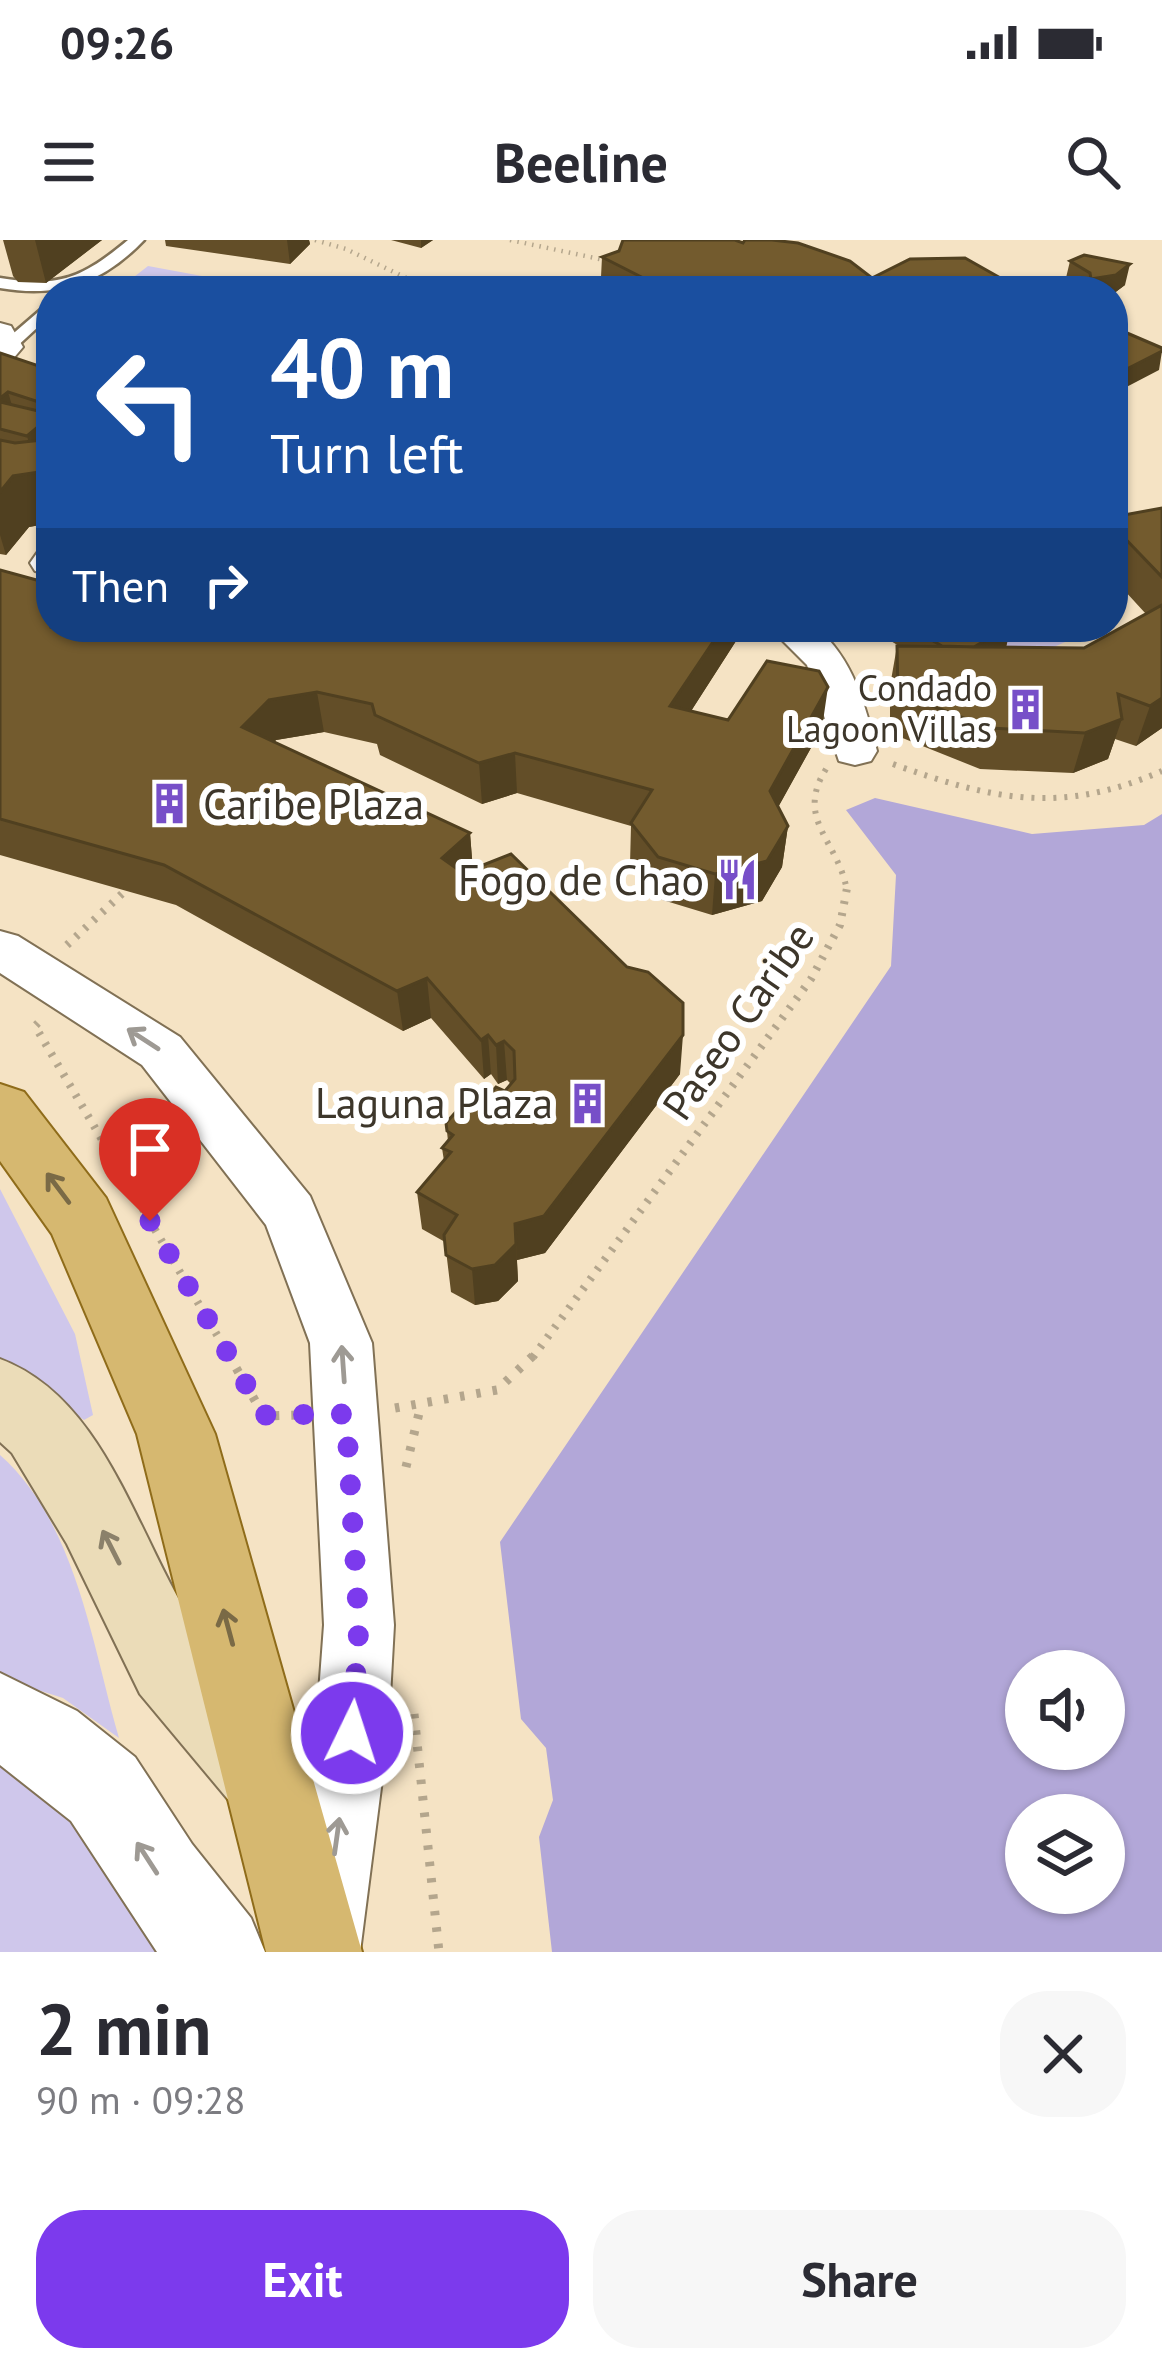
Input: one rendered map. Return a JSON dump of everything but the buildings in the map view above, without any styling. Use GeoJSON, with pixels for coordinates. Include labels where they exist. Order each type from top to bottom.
{"type":"FeatureCollection","features":[{"type":"Feature","properties":{"kind":"main road"},"geometry":{"type":"LineString","coordinates":[[0,1110],[81,1219],[176,1434],[317,1952]]}},
{"type":"Feature","properties":{"kind":"main road"},"geometry":{"type":"LineString","coordinates":[[0,1393],[39,1428],[96,1517],[170,1664],[270,1781]]}},
{"type":"Feature","properties":{"kind":"street"},"geometry":{"type":"LineString","coordinates":[[806,642],[825,658],[839,686],[855,751]]}},
{"type":"Feature","properties":{"kind":"street"},"geometry":{"type":"LineString","coordinates":[[0,950],[69,969],[161,1051],[290,1213],[341,1343],[359,1625],[352,1733],[317,1952]]}},
{"type":"Feature","properties":{"kind":"street"},"geometry":{"type":"LineString","coordinates":[[0,1717],[46,1742],[103,1789],[159,1877],[217,1952]]}},
{"type":"Feature","properties":{"kind":"lane"},"geometry":{"type":"LineString","coordinates":[[95,276],[137,240]]}},
{"type":"Feature","properties":{"kind":"lane"},"geometry":{"type":"LineString","coordinates":[[0,283],[36,287]]}},
{"type":"Feature","properties":{"kind":"lane"},"geometry":{"type":"LineString","coordinates":[[5,355],[36,322]]}},
{"type":"Feature","properties":{"kind":"path"},"geometry":{"type":"LineString","coordinates":[[315,240],[402,276]]}},
{"type":"Feature","properties":{"kind":"path"},"geometry":{"type":"LineString","coordinates":[[510,240],[608,261]]}},
{"type":"Feature","properties":{"kind":"path"},"geometry":{"type":"LineString","coordinates":[[855,751],[1007,801],[1084,798],[1136,784],[1162,771]]}},
{"type":"Feature","properties":{"kind":"path","name":"Paseo Caribe"},"geometry":{"type":"LineString","coordinates":[[421,1405],[497,1390],[525,1368],[811,979],[839,928],[847,892],[839,856],[819,830],[808,802],[810,788],[832,762],[855,751]]}},
{"type":"Feature","properties":{"kind":"path"},"geometry":{"type":"LineString","coordinates":[[125,891],[35,1026],[264,1415],[346,1414]]}},
{"type":"Feature","properties":{"kind":"shaded area"},"geometry":{"type":"Polygon","coordinates":[[[148,266],[202,276],[135,276],[148,266]]]}},
{"type":"Feature","properties":{"kind":"shaded area"},"geometry":{"type":"Polygon","coordinates":[[[1001,642],[1064,642],[1034,651],[1001,642]]]}},
{"type":"Feature","properties":{"kind":"shaded area"},"geometry":{"type":"Polygon","coordinates":[[[875,798],[1032,834],[1144,825],[1162,814],[1162,1952],[552,1952],[539,1837],[553,1800],[546,1748],[521,1719],[500,1542],[891,966],[896,875],[846,810],[875,798]]]}},
{"type":"Feature","properties":{"kind":"shaded area"},"geometry":{"type":"Polygon","coordinates":[[[0,1189],[75,1334],[93,1415],[84,1420],[0,1361],[0,1189]]]}},
{"type":"Feature","properties":{"kind":"shaded area"},"geometry":{"type":"Polygon","coordinates":[[[0,1455],[26,1483],[64,1549],[90,1625],[119,1738],[63,1698],[0,1678],[0,1455]]]}},
{"type":"Feature","properties":{"kind":"shaded area"},"geometry":{"type":"Polygon","coordinates":[[[0,1761],[77,1825],[160,1952],[0,1952],[0,1761]]]}},
{"type":"Feature","properties":{"kind":"place","name":"Condado Lagoon Villas"},"geometry":{"type":"Point","coordinates":[1026,709]}},
{"type":"Feature","properties":{"kind":"place","name":"Caribe Plaza"},"geometry":{"type":"Point","coordinates":[169,804]}},
{"type":"Feature","properties":{"kind":"place","name":"Fogo de Chao"},"geometry":{"type":"Point","coordinates":[738,880]}},
{"type":"Feature","properties":{"kind":"place","name":"Laguna Plaza"},"geometry":{"type":"Point","coordinates":[587,1103]}},
{"type":"Feature","properties":{"kind":"route"},"geometry":{"type":"LineString","coordinates":[[150,1221],[264,1415],[346,1414],[359,1625],[352,1733]]}}]}
